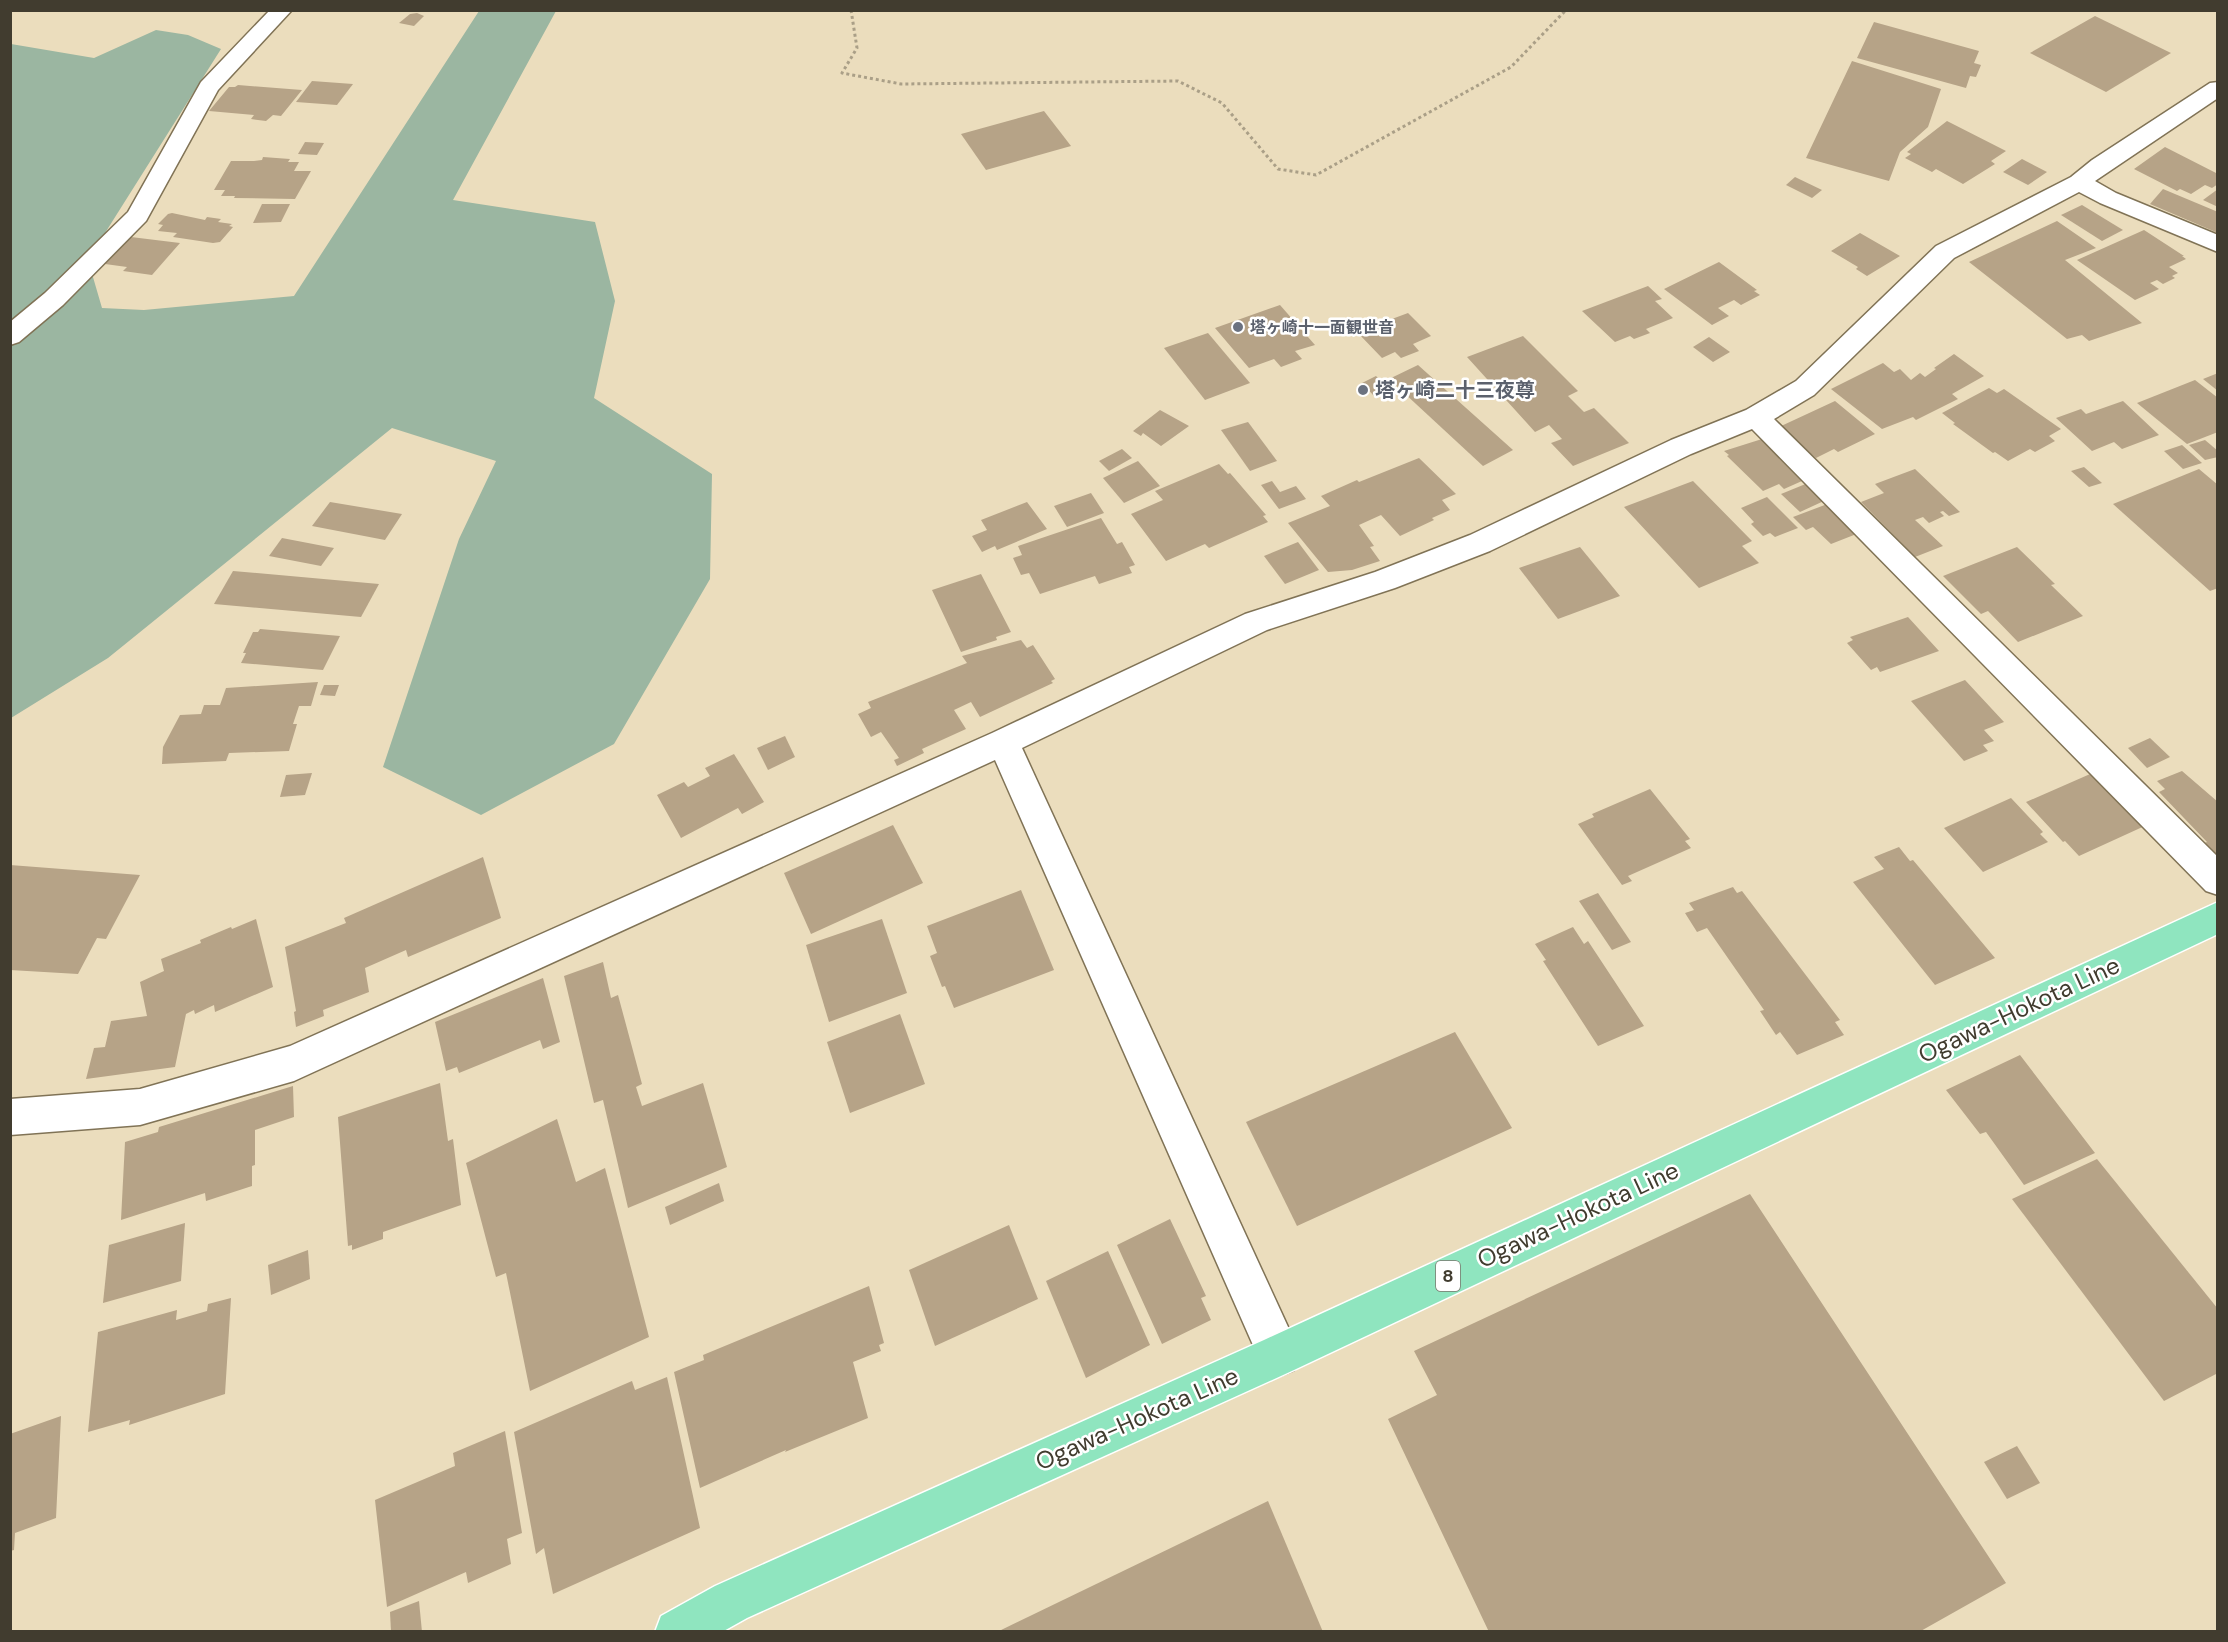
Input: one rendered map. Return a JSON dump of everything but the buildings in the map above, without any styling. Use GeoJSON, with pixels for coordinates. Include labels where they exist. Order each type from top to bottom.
{"type":"FeatureCollection","features":[{"type":"Feature","properties":{"kind":"main road","name":"Ogawa-Hokota Line"},"geometry":{"type":"LineString","coordinates":[[677,1632],[731,1602],[1279,1355],[2217,917]]}},
{"type":"Feature","properties":{"kind":"street"},"geometry":{"type":"LineString","coordinates":[[10,336],[54,299],[138,216],[209,87],[282,10]]}},
{"type":"Feature","properties":{"kind":"street"},"geometry":{"type":"LineString","coordinates":[[10,1117],[140,1107],[294,1063],[1003,742],[1256,622],[1385,580],[1480,543],[1681,447],[1756,417],[1804,388],[1945,252],[2079,182],[2100,165],[2217,88]]}},
{"type":"Feature","properties":{"kind":"street"},"geometry":{"type":"LineString","coordinates":[[2079,182],[2108,198],[2217,244]]}},
{"type":"Feature","properties":{"kind":"street"},"geometry":{"type":"LineString","coordinates":[[1756,417],[2217,880]]}},
{"type":"Feature","properties":{"kind":"street"},"geometry":{"type":"LineString","coordinates":[[1003,742],[1279,1355]]}},
{"type":"Feature","properties":{"kind":"path"},"geometry":{"type":"LineString","coordinates":[[851,10],[857,48],[842,73],[901,84],[1178,81],[1222,102],[1278,169],[1316,176],[1511,67],[1566,10]]}},
{"type":"Feature","properties":{"kind":"green space"},"geometry":{"type":"Polygon","coordinates":[[[479,11],[556,11],[453,200],[595,222],[615,301],[594,398],[712,474],[710,579],[614,744],[481,815],[383,767],[459,539],[496,461],[392,428],[108,658],[11,718],[11,44],[94,58],[156,30],[188,35],[221,49],[88,260],[102,308],[144,310],[294,296],[479,11]]]}},
{"type":"Feature","properties":{"kind":"place","name":"塔ヶ崎十一面観世音"},"geometry":{"type":"Point","coordinates":[1238,327]}},
{"type":"Feature","properties":{"kind":"place","name":"塔ヶ崎二十三夜尊"},"geometry":{"type":"Point","coordinates":[1363,390]}}]}
